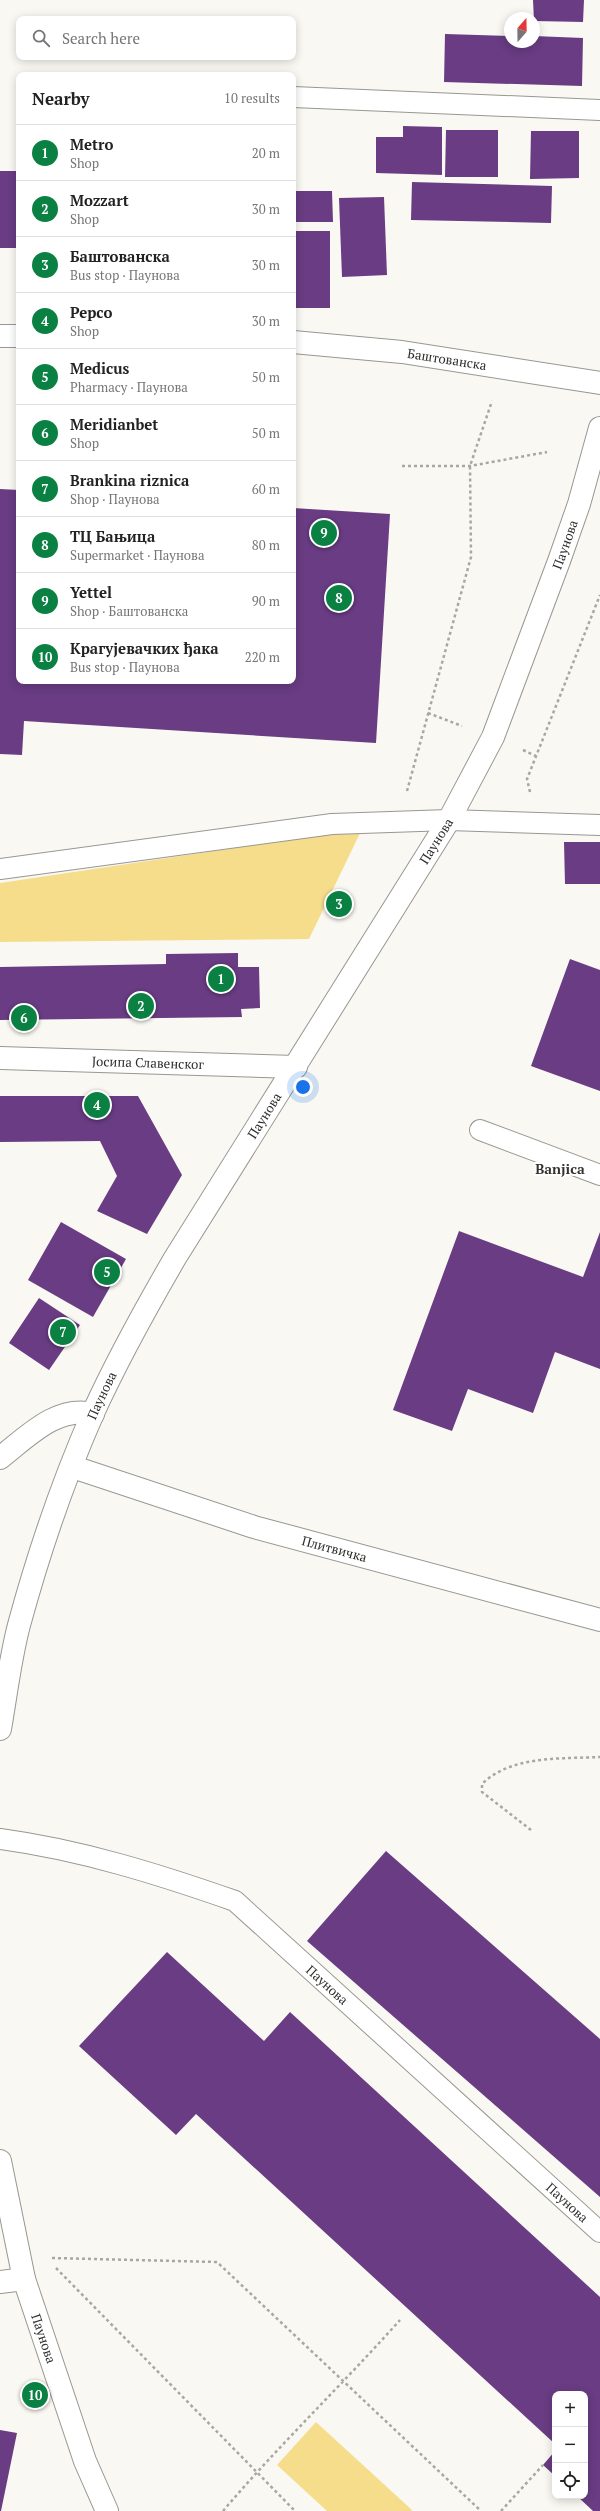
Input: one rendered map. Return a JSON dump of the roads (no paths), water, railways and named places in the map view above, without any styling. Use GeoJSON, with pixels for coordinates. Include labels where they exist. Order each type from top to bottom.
{"type":"FeatureCollection","features":[{"type":"Feature","properties":{"kind":"street"},"geometry":{"type":"LineString","coordinates":[[0,336],[16,336]]}},
{"type":"Feature","properties":{"kind":"street","name":"Баштованска"},"geometry":{"type":"LineString","coordinates":[[296,342],[402,352],[600,383]]}},
{"type":"Feature","properties":{"kind":"street","name":"Паунова"},"geometry":{"type":"LineString","coordinates":[[0,1729],[19,1626],[41,1552],[93,1414],[143,1314],[175,1258],[296,1067],[449,820],[493,738],[579,504],[600,428]]}},
{"type":"Feature","properties":{"kind":"street","name":"Јосипа Славенског"},"geometry":{"type":"LineString","coordinates":[[0,1058],[296,1067]]}},
{"type":"Feature","properties":{"kind":"street"},"geometry":{"type":"LineString","coordinates":[[0,1458],[63,1413],[81,1411],[93,1414]]}},
{"type":"Feature","properties":{"kind":"street","name":"Плитвичка"},"geometry":{"type":"LineString","coordinates":[[72,1467],[254,1527],[600,1620]]}},
{"type":"Feature","properties":{"kind":"street","name":"Паунова"},"geometry":{"type":"LineString","coordinates":[[0,2161],[24,2279],[85,2461],[107,2511]]}},
{"type":"Feature","properties":{"kind":"street"},"geometry":{"type":"LineString","coordinates":[[0,2282],[24,2279]]}},
{"type":"Feature","properties":{"kind":"lane"},"geometry":{"type":"LineString","coordinates":[[296,97],[600,110]]}},
{"type":"Feature","properties":{"kind":"lane"},"geometry":{"type":"LineString","coordinates":[[0,869],[332,824],[449,820],[600,825]]}},
{"type":"Feature","properties":{"kind":"lane"},"geometry":{"type":"LineString","coordinates":[[480,1130],[600,1175]]}},
{"type":"Feature","properties":{"kind":"lane","name":"Паунова"},"geometry":{"type":"LineString","coordinates":[[0,1839],[38,1844],[100,1859],[235,1901],[600,2232]]}},
{"type":"Feature","properties":{"kind":"place","name":"Yettel"},"geometry":{"type":"Point","coordinates":[324,533]}},
{"type":"Feature","properties":{"kind":"place","name":"ТЦ Бањица"},"geometry":{"type":"Point","coordinates":[339,598]}},
{"type":"Feature","properties":{"kind":"place","name":"Баштованска"},"geometry":{"type":"Point","coordinates":[339,904]}},
{"type":"Feature","properties":{"kind":"place","name":"Metro"},"geometry":{"type":"Point","coordinates":[221,979]}},
{"type":"Feature","properties":{"kind":"place","name":"Mozzart"},"geometry":{"type":"Point","coordinates":[141,1006]}},
{"type":"Feature","properties":{"kind":"place","name":"Meridianbet"},"geometry":{"type":"Point","coordinates":[24,1018]}},
{"type":"Feature","properties":{"kind":"place","name":"Pepco"},"geometry":{"type":"Point","coordinates":[97,1105]}},
{"type":"Feature","properties":{"kind":"place","name":"Medicus"},"geometry":{"type":"Point","coordinates":[107,1272]}},
{"type":"Feature","properties":{"kind":"place","name":"Brankina riznica"},"geometry":{"type":"Point","coordinates":[63,1332]}},
{"type":"Feature","properties":{"kind":"place","name":"Крагујевачких ђака"},"geometry":{"type":"Point","coordinates":[35,2395]}},
{"type":"Feature","properties":{"kind":"district","name":"Banjica"},"geometry":{"type":"Point","coordinates":[560,1169]}}]}
